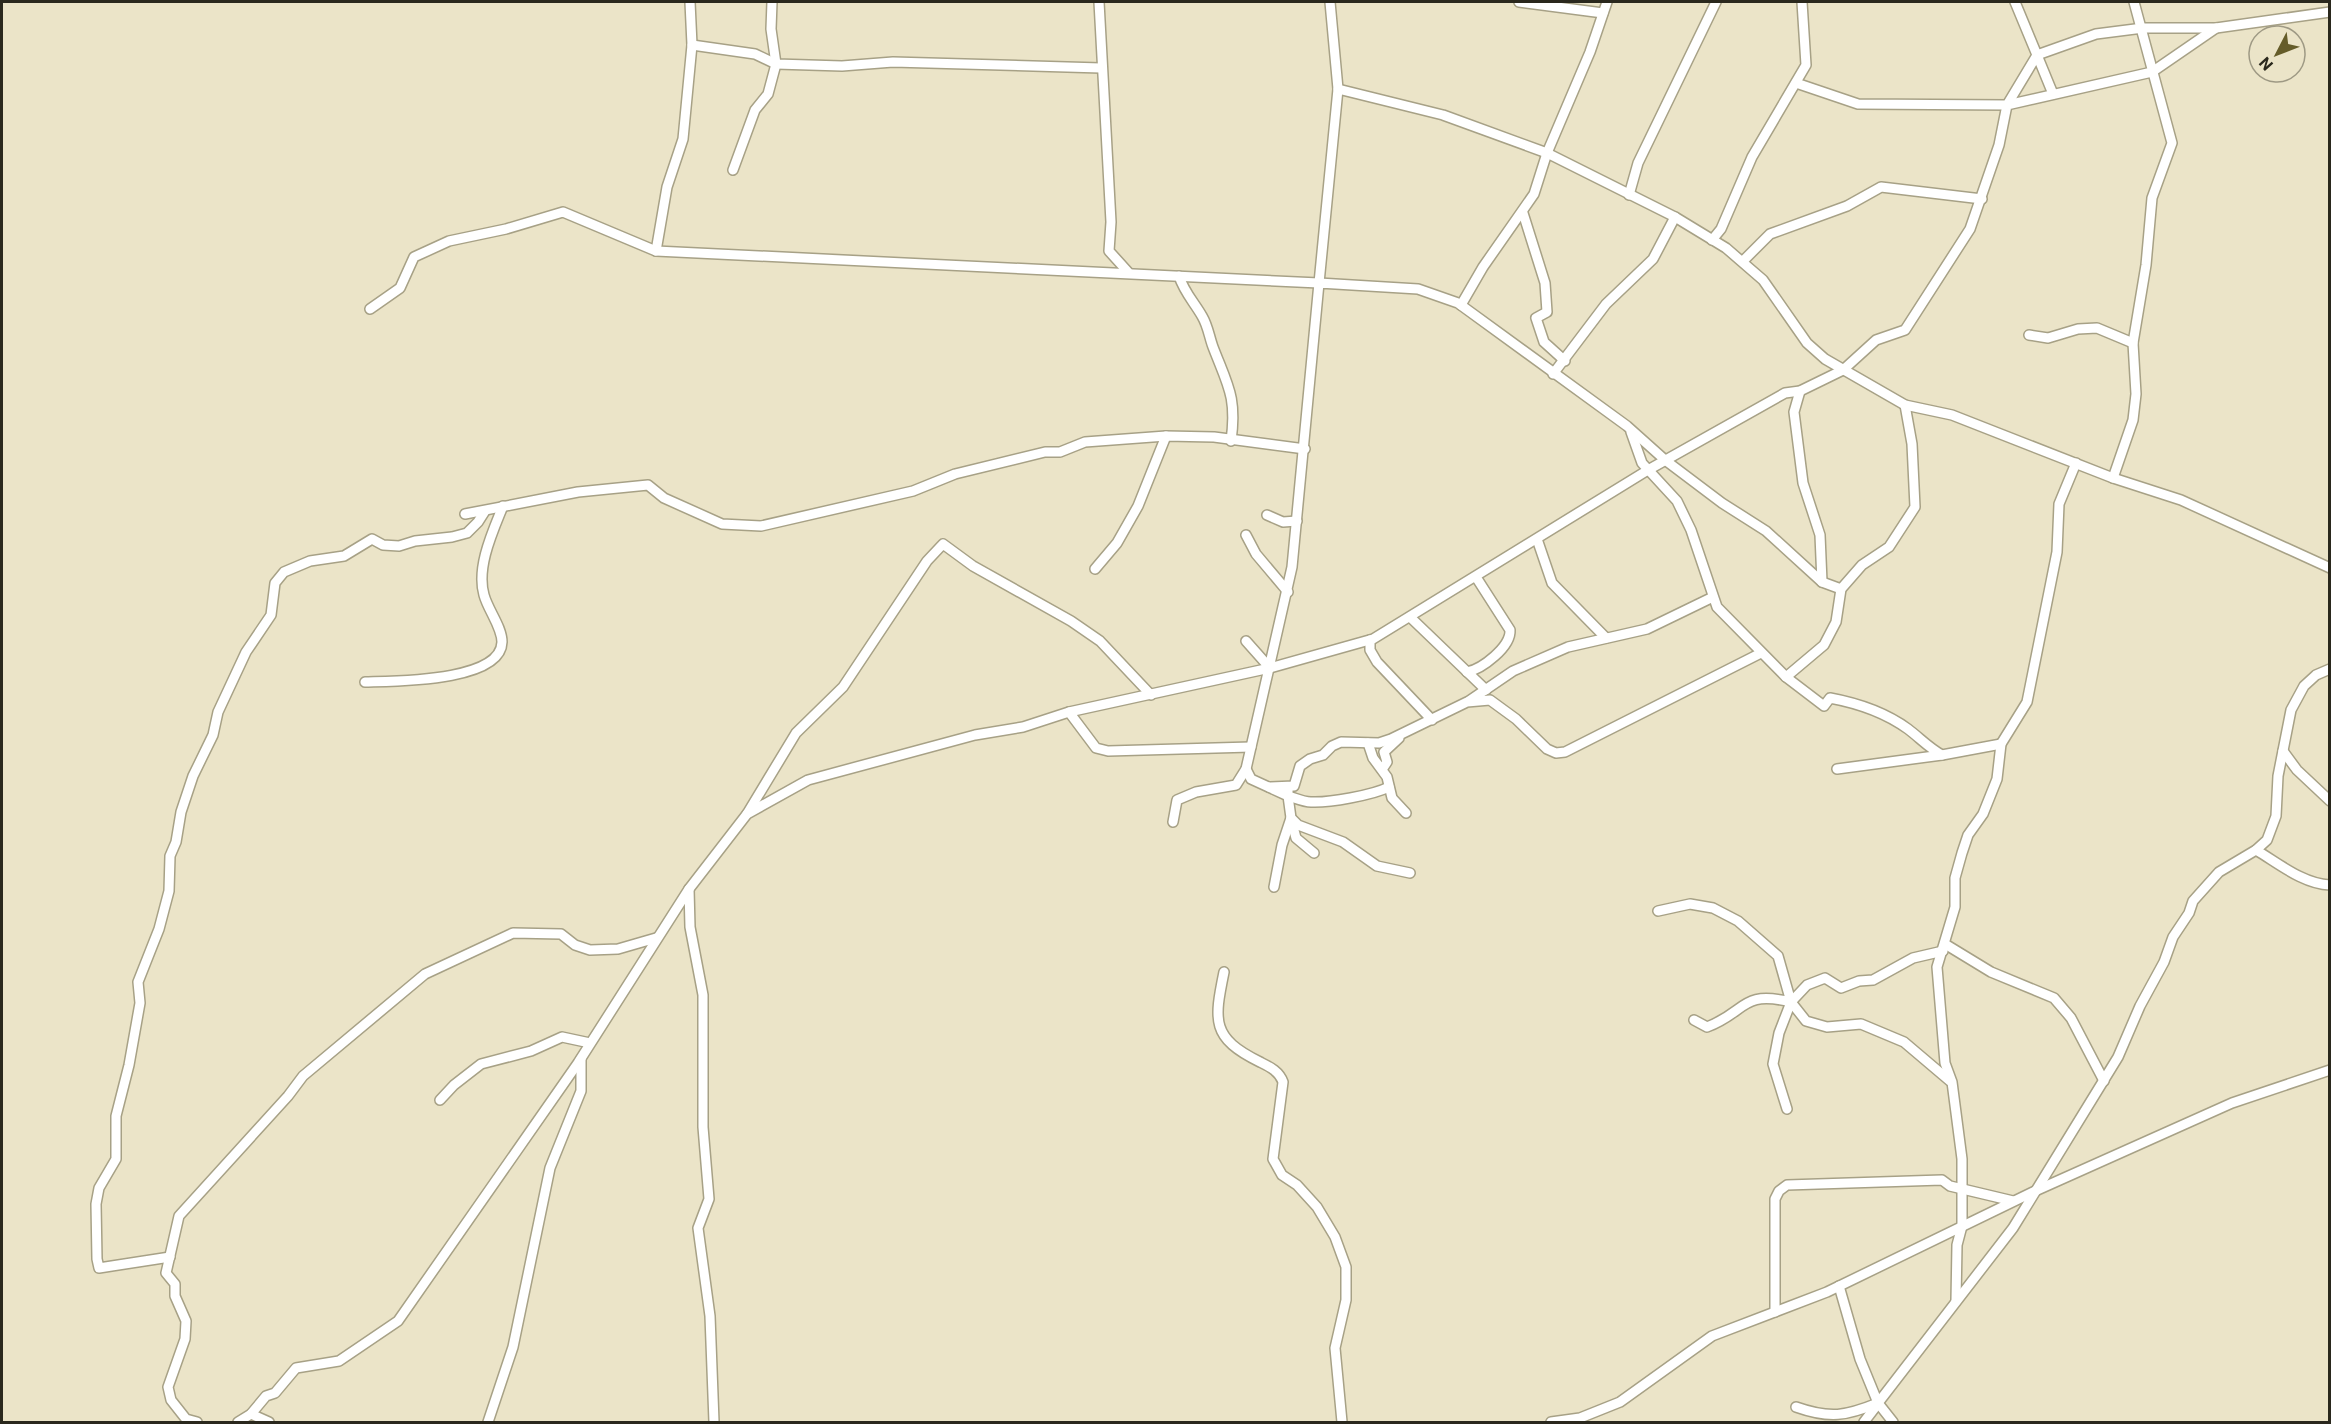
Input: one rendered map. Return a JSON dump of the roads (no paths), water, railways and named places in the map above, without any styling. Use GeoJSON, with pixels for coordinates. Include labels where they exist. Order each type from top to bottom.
{"type":"FeatureCollection","features":[{"type":"Feature","properties":{"kind":"street"},"geometry":{"type":"LineString","coordinates":[[656,251],[667,187],[683,139],[692,45],[690,2]]}},
{"type":"Feature","properties":{"kind":"street"},"geometry":{"type":"LineString","coordinates":[[733,170],[755,110],[768,94],[776,64],[771,29],[772,2]]}},
{"type":"Feature","properties":{"kind":"street"},"geometry":{"type":"LineString","coordinates":[[1099,2],[1111,222],[1109,251],[1128,272]]}},
{"type":"Feature","properties":{"kind":"street"},"geometry":{"type":"LineString","coordinates":[[1173,822],[1177,800],[1196,792],[1236,784],[1246,769],[1288,592],[1305,449],[1338,89],[1330,2]]}},
{"type":"Feature","properties":{"kind":"street"},"geometry":{"type":"LineString","coordinates":[[1519,2],[1603,13]]}},
{"type":"Feature","properties":{"kind":"street"},"geometry":{"type":"LineString","coordinates":[[1461,305],[1483,267],[1523,213],[1534,194],[1547,153],[1590,52],[1607,2]]}},
{"type":"Feature","properties":{"kind":"street"},"geometry":{"type":"LineString","coordinates":[[1629,195],[1638,163],[1716,2]]}},
{"type":"Feature","properties":{"kind":"street"},"geometry":{"type":"LineString","coordinates":[[1712,240],[1721,229],[1752,157],[1806,65],[1802,2]]}},
{"type":"Feature","properties":{"kind":"street"},"geometry":{"type":"LineString","coordinates":[[2015,2],[2053,94]]}},
{"type":"Feature","properties":{"kind":"street"},"geometry":{"type":"LineString","coordinates":[[2113,478],[2133,420],[2136,394],[2133,343],[2146,265],[2152,198],[2172,143],[2160,90],[2152,72],[2143,28],[2134,2]]}},
{"type":"Feature","properties":{"kind":"street"},"geometry":{"type":"LineString","coordinates":[[747,814],[808,780],[975,735],[1023,727],[1069,712],[1151,696],[1270,668],[1370,640],[1665,460],[1785,393],[1800,391],[1843,370],[1876,340],[1905,330],[1970,229],[1999,145],[2007,105],[2037,55],[2096,34],[2143,28],[2216,28],[2330,12]]}},
{"type":"Feature","properties":{"kind":"street"},"geometry":{"type":"LineString","coordinates":[[1796,83],[1858,104],[2007,105],[2152,72],[2216,28]]}},
{"type":"Feature","properties":{"kind":"street"},"geometry":{"type":"LineString","coordinates":[[692,45],[755,54],[776,64],[842,66],[893,62],[1101,68]]}},
{"type":"Feature","properties":{"kind":"street"},"geometry":{"type":"LineString","coordinates":[[1338,89],[1443,115],[1547,153],[1675,217],[1743,261],[1778,298],[1807,343],[1843,370],[1905,405],[1952,415],[2113,478],[2181,500],[2330,568]]}},
{"type":"Feature","properties":{"kind":"street"},"geometry":{"type":"LineString","coordinates":[[1743,261],[1770,234],[1847,206],[1881,186],[1982,199]]}},
{"type":"Feature","properties":{"kind":"street"},"geometry":{"type":"LineString","coordinates":[[370,309],[400,288],[414,257],[449,241],[506,229],[563,212],[656,251],[1128,272],[1418,290],[1461,305],[1627,426],[1665,460],[1722,503],[1766,531],[1822,582],[1841,589]]}},
{"type":"Feature","properties":{"kind":"street"},"geometry":{"type":"LineString","coordinates":[[1523,213],[1545,283],[1547,312],[1536,318],[1544,342],[1565,361]]}},
{"type":"Feature","properties":{"kind":"street"},"geometry":{"type":"LineString","coordinates":[[1553,374],[1606,304],[1653,259],[1675,217]]}},
{"type":"Feature","properties":{"kind":"street"},"geometry":{"type":"LineString","coordinates":[[1179,276],[1183,289],[1207,326],[1229,383],[1234,410],[1231,441]]}},
{"type":"Feature","properties":{"kind":"street"},"geometry":{"type":"LineString","coordinates":[[2029,335],[2048,338],[2078,329],[2097,328],[2133,343]]}},
{"type":"Feature","properties":{"kind":"street"},"geometry":{"type":"LineString","coordinates":[[1800,391],[1794,412],[1803,483],[1820,535],[1822,582]]}},
{"type":"Feature","properties":{"kind":"street"},"geometry":{"type":"LineString","coordinates":[[1786,677],[1824,645],[1836,622],[1841,589],[1862,565],[1889,547],[1915,507],[1912,444],[1905,405]]}},
{"type":"Feature","properties":{"kind":"street"},"geometry":{"type":"LineString","coordinates":[[1627,426],[1634,435],[1642,463],[1677,501],[1691,530],[1717,607],[1727,618],[1786,677],[1824,706],[1830,698],[1868,708],[1908,729],[1923,745],[1942,755]]}},
{"type":"Feature","properties":{"kind":"street"},"geometry":{"type":"LineString","coordinates":[[465,514],[578,492],[648,485],[664,498],[722,524],[761,526],[913,491],[955,474],[1045,452],[1060,452],[1084,442],[1166,436],[1214,437],[1305,449]]}},
{"type":"Feature","properties":{"kind":"street"},"geometry":{"type":"LineString","coordinates":[[1095,569],[1117,543],[1138,506],[1166,436]]}},
{"type":"Feature","properties":{"kind":"street"},"geometry":{"type":"LineString","coordinates":[[1956,1302],[1956,1245],[1962,1226],[1962,1159],[1952,1083],[1945,1063],[1937,967],[1955,907],[1955,878],[1968,835],[1983,814],[1997,779],[2001,744],[2027,702],[2057,552],[2059,504],[2076,463]]}},
{"type":"Feature","properties":{"kind":"street"},"geometry":{"type":"LineString","coordinates":[[365,682],[467,673],[489,663],[500,654],[502,641],[483,593],[486,555],[491,534],[504,506]]}},
{"type":"Feature","properties":{"kind":"street"},"geometry":{"type":"LineString","coordinates":[[170,1257],[99,1268],[96,1259],[96,1204],[99,1188],[116,1159],[116,1116],[129,1065],[140,1003],[138,982],[159,929],[169,891],[170,856],[194,776],[213,735],[218,712],[228,687],[246,652],[271,615],[275,583],[284,572],[310,561],[344,556],[372,539],[383,545],[399,546],[467,533],[478,522],[485,510]]}},
{"type":"Feature","properties":{"kind":"street"},"geometry":{"type":"LineString","coordinates":[[1267,515],[1283,522],[1297,521]]}},
{"type":"Feature","properties":{"kind":"street"},"geometry":{"type":"LineString","coordinates":[[1246,535],[1256,554],[1288,592]]}},
{"type":"Feature","properties":{"kind":"street"},"geometry":{"type":"LineString","coordinates":[[1537,539],[1552,583],[1606,638]]}},
{"type":"Feature","properties":{"kind":"street"},"geometry":{"type":"LineString","coordinates":[[238,1422],[251,1414],[267,1396],[275,1393],[296,1368],[339,1361],[398,1321],[581,1057],[689,889],[747,814],[796,734],[843,687],[927,561],[944,544],[983,572],[1071,621],[1100,641],[1151,696]]}},
{"type":"Feature","properties":{"kind":"street"},"geometry":{"type":"LineString","coordinates":[[1467,672],[1475,670],[1504,647],[1510,638],[1510,630],[1476,577]]}},
{"type":"Feature","properties":{"kind":"street"},"geometry":{"type":"LineString","coordinates":[[1294,786],[1300,766],[1310,759],[1323,755],[1332,746],[1341,742],[1378,743],[1432,720],[1467,702],[1513,671],[1568,647],[1647,629],[1713,597]]}},
{"type":"Feature","properties":{"kind":"street"},"geometry":{"type":"LineString","coordinates":[[1410,617],[1485,690]]}},
{"type":"Feature","properties":{"kind":"street"},"geometry":{"type":"LineString","coordinates":[[1370,640],[1370,650],[1377,662],[1432,720]]}},
{"type":"Feature","properties":{"kind":"street"},"geometry":{"type":"LineString","coordinates":[[1246,641],[1270,668]]}},
{"type":"Feature","properties":{"kind":"street"},"geometry":{"type":"LineString","coordinates":[[1467,702],[1491,700],[1516,719],[1547,749],[1556,753],[1566,752],[1761,653]]}},
{"type":"Feature","properties":{"kind":"street"},"geometry":{"type":"LineString","coordinates":[[1864,1422],[2013,1228],[2118,1057],[2140,1006],[2164,962],[2173,937],[2189,913],[2193,901],[2219,872],[2256,850],[2267,840],[2276,816],[2278,776],[2286,728],[2297,697],[2311,679],[2330,669]]}},
{"type":"Feature","properties":{"kind":"street"},"geometry":{"type":"LineString","coordinates":[[1069,712],[1096,748],[1108,751],[1251,747]]}},
{"type":"Feature","properties":{"kind":"street"},"geometry":{"type":"LineString","coordinates":[[1383,768],[1387,762],[1384,752],[1399,739],[1400,733]]}},
{"type":"Feature","properties":{"kind":"street"},"geometry":{"type":"LineString","coordinates":[[1368,743],[1373,758],[1379,768],[1383,768]]}},
{"type":"Feature","properties":{"kind":"street"},"geometry":{"type":"LineString","coordinates":[[1838,769],[1942,755],[2001,744]]}},
{"type":"Feature","properties":{"kind":"street"},"geometry":{"type":"LineString","coordinates":[[2283,751],[2296,770],[2330,801]]}},
{"type":"Feature","properties":{"kind":"street"},"geometry":{"type":"LineString","coordinates":[[1383,768],[1392,798],[1406,813]]}},
{"type":"Feature","properties":{"kind":"street"},"geometry":{"type":"LineString","coordinates":[[1246,769],[1251,779],[1288,796],[1309,802],[1333,801],[1373,793],[1389,787]]}},
{"type":"Feature","properties":{"kind":"street"},"geometry":{"type":"LineString","coordinates":[[1269,787],[1294,786]]}},
{"type":"Feature","properties":{"kind":"street"},"geometry":{"type":"LineString","coordinates":[[1294,786],[1288,788],[1288,796],[1296,838],[1314,853]]}},
{"type":"Feature","properties":{"kind":"street"},"geometry":{"type":"LineString","coordinates":[[1291,818],[1298,825],[1343,842],[1377,866],[1410,873]]}},
{"type":"Feature","properties":{"kind":"street"},"geometry":{"type":"LineString","coordinates":[[1274,887],[1282,845],[1291,818]]}},
{"type":"Feature","properties":{"kind":"street"},"geometry":{"type":"LineString","coordinates":[[2256,850],[2292,872],[2321,885],[2330,885]]}},
{"type":"Feature","properties":{"kind":"street"},"geometry":{"type":"LineString","coordinates":[[689,889],[690,927],[703,995],[703,1127],[709,1198],[698,1228],[710,1316],[714,1422]]}},
{"type":"Feature","properties":{"kind":"street"},"geometry":{"type":"LineString","coordinates":[[1658,911],[1689,904],[1713,908],[1738,921],[1778,956],[1791,1002],[1806,1021],[1827,1027],[1861,1024],[1904,1041],[1952,1083]]}},
{"type":"Feature","properties":{"kind":"street"},"geometry":{"type":"LineString","coordinates":[[197,1422],[186,1419],[171,1400],[168,1387],[185,1339],[186,1321],[181,1304],[175,1296],[175,1284],[166,1273],[179,1216],[220,1168],[288,1096],[303,1076],[425,974],[513,933],[561,934],[574,945],[590,950],[618,949],[656,938]]}},
{"type":"Feature","properties":{"kind":"street"},"geometry":{"type":"LineString","coordinates":[[1787,1109],[1773,1064],[1779,1033],[1791,1002],[1807,985],[1825,978],[1842,988],[1859,981],[1873,980],[1913,958],[1944,947],[1991,972],[2054,998],[2071,1018],[2104,1080]]}},
{"type":"Feature","properties":{"kind":"street"},"geometry":{"type":"LineString","coordinates":[[1224,972],[1217,1016],[1218,1029],[1228,1043],[1241,1054],[1280,1074],[1283,1082],[1273,1159],[1282,1175],[1297,1185],[1317,1208],[1335,1237],[1346,1267],[1346,1300],[1335,1348],[1342,1422]]}},
{"type":"Feature","properties":{"kind":"street"},"geometry":{"type":"LineString","coordinates":[[1694,1020],[1707,1027],[1718,1023],[1743,1003],[1768,997],[1791,1002]]}},
{"type":"Feature","properties":{"kind":"street"},"geometry":{"type":"LineString","coordinates":[[440,1101],[454,1085],[481,1064],[531,1052],[562,1037],[590,1042]]}},
{"type":"Feature","properties":{"kind":"street"},"geometry":{"type":"LineString","coordinates":[[488,1422],[513,1347],[550,1168],[581,1091],[581,1057]]}},
{"type":"Feature","properties":{"kind":"street"},"geometry":{"type":"LineString","coordinates":[[1551,1422],[1580,1418],[1620,1402],[1712,1336],[1839,1286],[2013,1201],[2232,1103],[2330,1070]]}},
{"type":"Feature","properties":{"kind":"street"},"geometry":{"type":"LineString","coordinates":[[1775,1311],[1775,1199],[1786,1185],[1942,1180],[1961,1189],[2013,1201]]}},
{"type":"Feature","properties":{"kind":"street"},"geometry":{"type":"LineString","coordinates":[[1839,1286],[1860,1359],[1878,1403],[1893,1422]]}},
{"type":"Feature","properties":{"kind":"street"},"geometry":{"type":"LineString","coordinates":[[1796,1407],[1821,1416],[1851,1414],[1878,1403]]}},
{"type":"Feature","properties":{"kind":"street"},"geometry":{"type":"LineString","coordinates":[[251,1414],[269,1422]]}}]}
